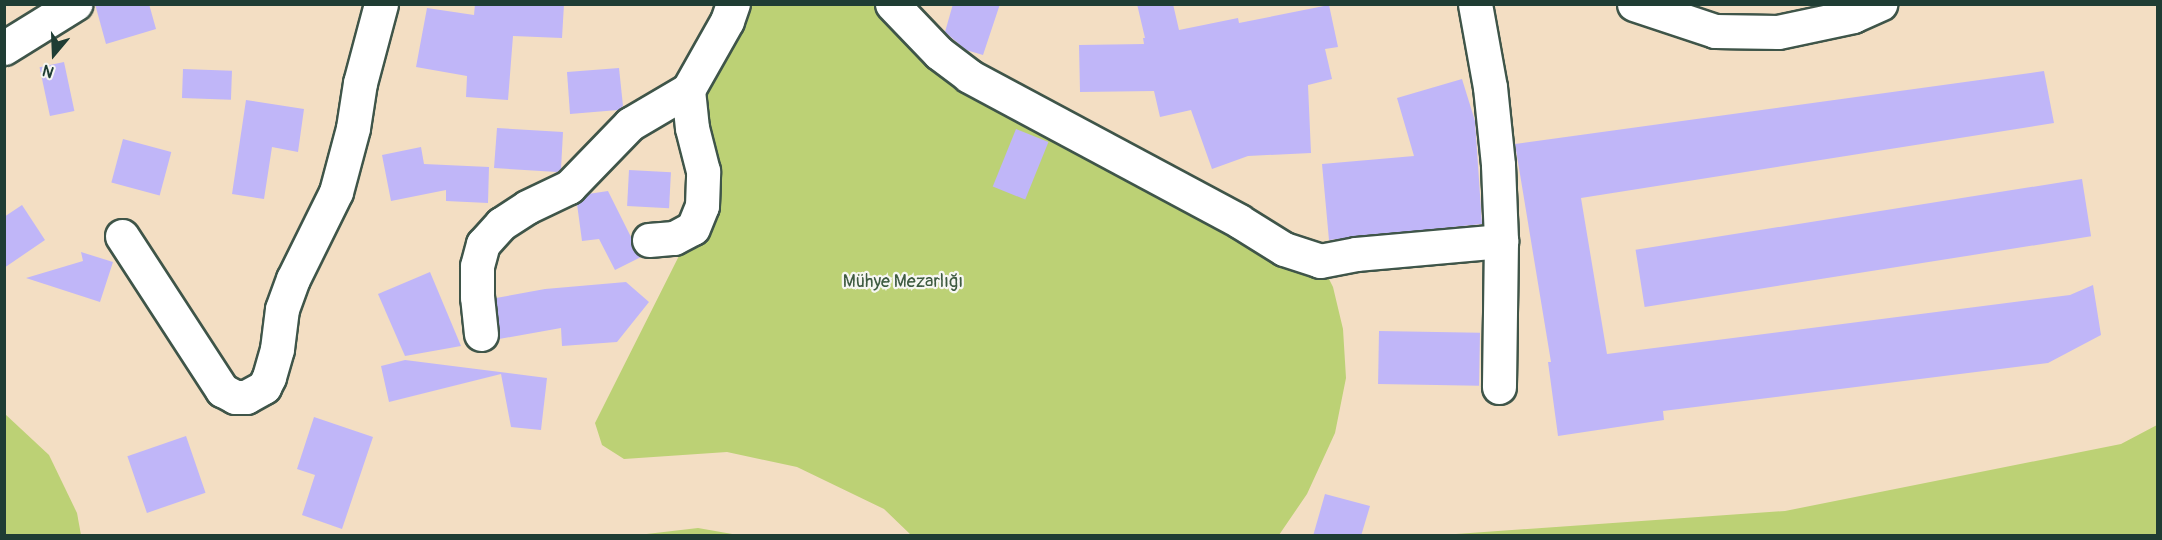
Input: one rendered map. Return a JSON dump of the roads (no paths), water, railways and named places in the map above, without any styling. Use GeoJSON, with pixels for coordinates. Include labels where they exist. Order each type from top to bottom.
{"type":"FeatureCollection","features":[{"type":"Feature","properties":{"kind":"street"},"geometry":{"type":"LineString","coordinates":[[4,48],[75,4]]}},
{"type":"Feature","properties":{"kind":"street"},"geometry":{"type":"LineString","coordinates":[[122,236],[222,390],[235,397],[246,397],[264,387],[269,378],[277,349],[282,309],[293,279],[336,192],[353,128],[360,82],[381,4]]}},
{"type":"Feature","properties":{"kind":"street"},"geometry":{"type":"LineString","coordinates":[[481,334],[477,297],[477,266],[483,244],[501,224],[569,187],[630,124],[688,90],[727,21],[733,4]]}},
{"type":"Feature","properties":{"kind":"street"},"geometry":{"type":"LineString","coordinates":[[892,4],[939,53],[969,76],[1239,221],[1284,249],[1320,261],[1356,254],[1501,241]]}},
{"type":"Feature","properties":{"kind":"street"},"geometry":{"type":"LineString","coordinates":[[1475,4],[1490,87],[1498,165],[1501,241],[1499,387]]}},
{"type":"Feature","properties":{"kind":"street"},"geometry":{"type":"LineString","coordinates":[[1634,4],[1715,31],[1778,32],[1853,16],[1880,4]]}},
{"type":"Feature","properties":{"kind":"street"},"geometry":{"type":"LineString","coordinates":[[649,240],[674,238],[693,228],[702,207],[703,171],[692,128],[688,90]]}},
{"type":"Feature","properties":{"kind":"park label","name":"Mühye Mezarlığı"},"geometry":{"type":"Point","coordinates":[903,282]}}]}
